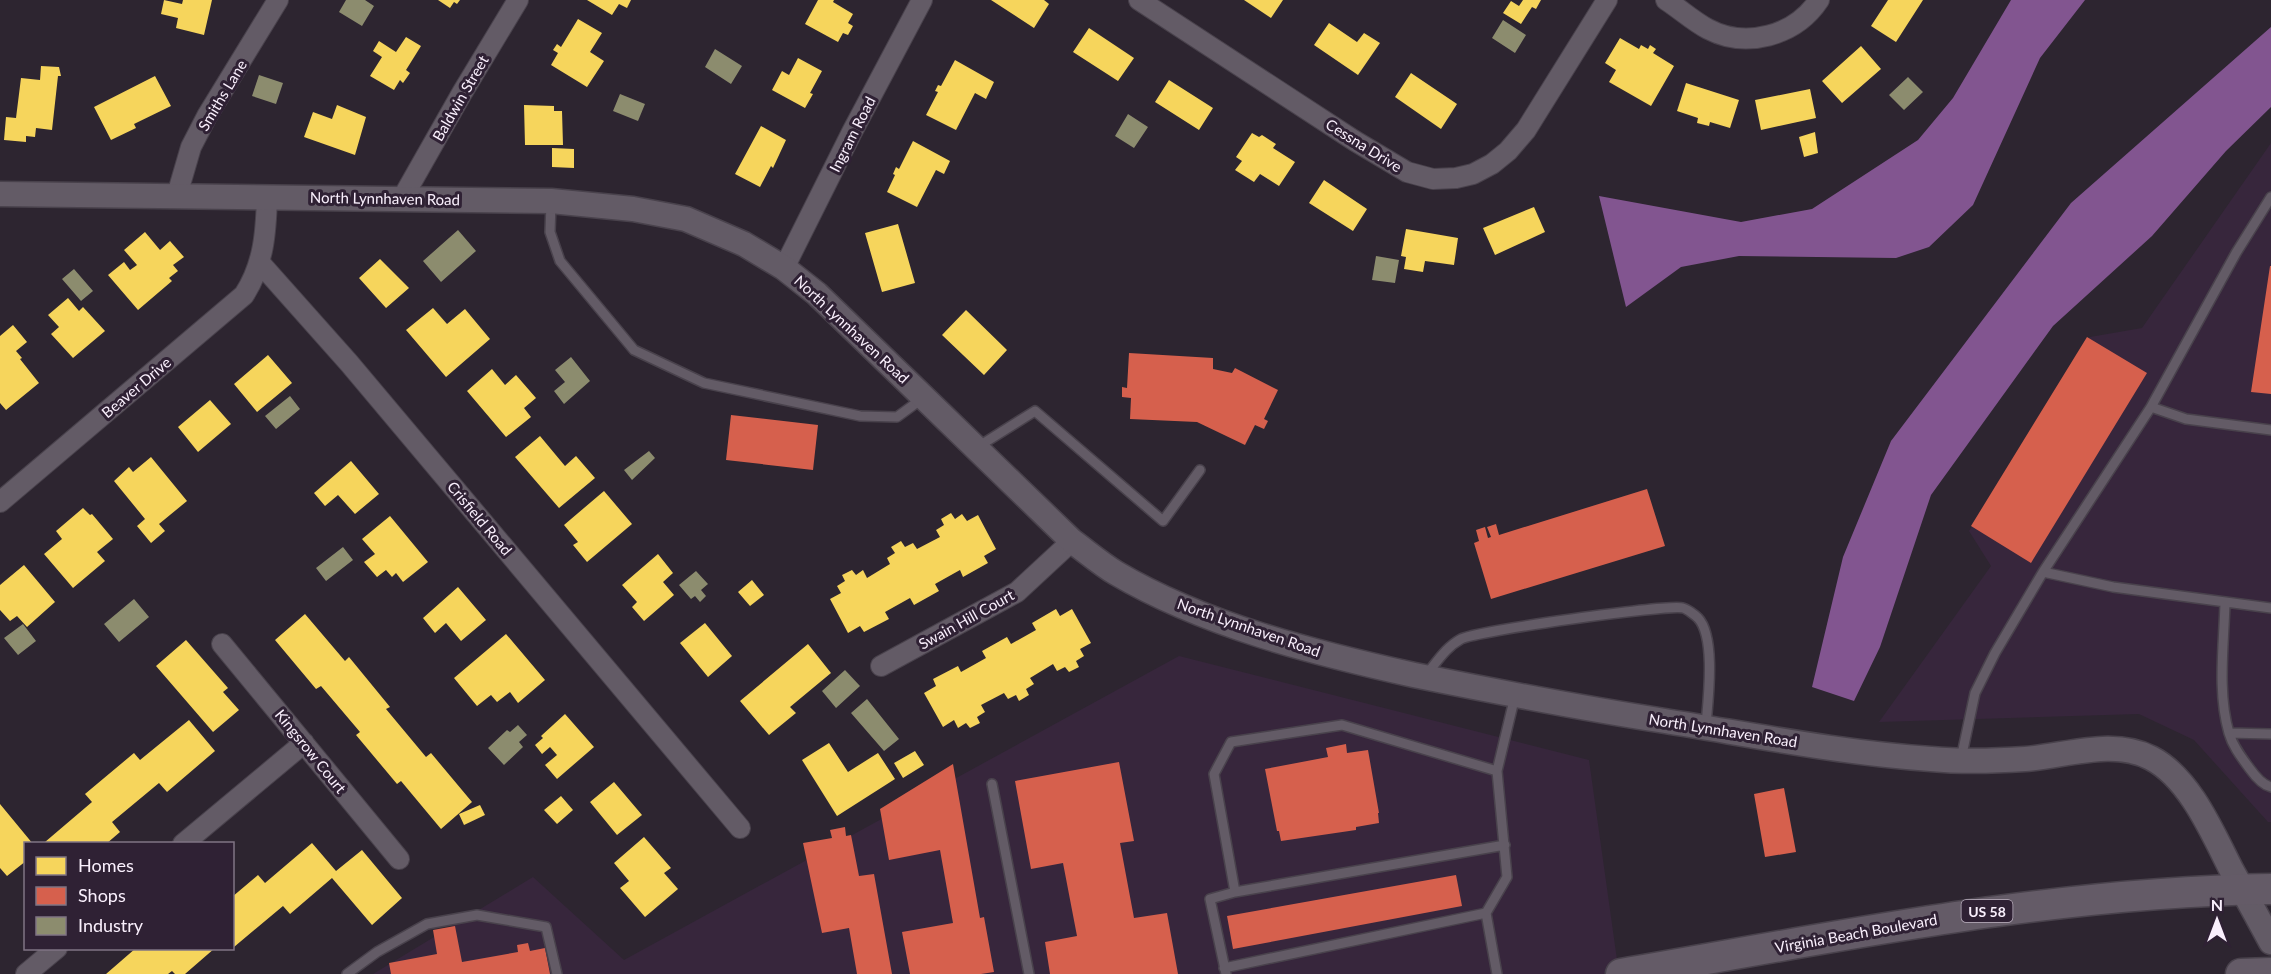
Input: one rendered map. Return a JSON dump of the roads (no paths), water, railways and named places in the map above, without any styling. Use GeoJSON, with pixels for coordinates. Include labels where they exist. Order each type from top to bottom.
{"type":"FeatureCollection","features":[{"type":"Feature","properties":{"kind":"main road","name":"Virginia Beach Boulevard"},"geometry":{"type":"LineString","coordinates":[[1621,974],[1977,913],[2174,892],[2257,889]]}},
{"type":"Feature","properties":{"kind":"main road"},"geometry":{"type":"LineString","coordinates":[[2241,974],[2271,973]]}},
{"type":"Feature","properties":{"kind":"street","name":"Smiths Lane"},"geometry":{"type":"LineString","coordinates":[[177,195],[191,147],[207,116],[278,0]]}},
{"type":"Feature","properties":{"kind":"street","name":"Baldwin Street"},"geometry":{"type":"LineString","coordinates":[[403,197],[462,93],[519,0]]}},
{"type":"Feature","properties":{"kind":"street","name":"Ingram Road"},"geometry":{"type":"LineString","coordinates":[[784,268],[852,132],[922,0]]}},
{"type":"Feature","properties":{"kind":"street","name":"Cessna Drive"},"geometry":{"type":"LineString","coordinates":[[1139,0],[1354,141],[1407,172],[1433,179],[1456,178],[1473,174],[1492,164],[1508,151],[1526,130],[1607,0]]}},
{"type":"Feature","properties":{"kind":"street"},"geometry":{"type":"LineString","coordinates":[[1666,0],[1707,28],[1722,35],[1744,39],[1765,37],[1782,32],[1797,23],[1819,0]]}},
{"type":"Feature","properties":{"kind":"street","name":"North Lynnhaven Road"},"geometry":{"type":"LineString","coordinates":[[0,194],[403,197],[551,201],[633,209],[686,219],[744,244],[784,268],[817,294],[1072,541],[1115,572],[1152,592],[1233,625],[1324,654],[1515,696],[1706,728],[1854,751],[1960,761],[2029,759],[2113,748],[2141,753],[2156,760],[2181,783],[2214,836],[2257,889],[2271,942]]}},
{"type":"Feature","properties":{"kind":"street"},"geometry":{"type":"LineString","coordinates":[[260,263],[267,196]]}},
{"type":"Feature","properties":{"kind":"street","name":"Beaver Drive"},"geometry":{"type":"LineString","coordinates":[[0,502],[244,295],[255,278],[260,263]]}},
{"type":"Feature","properties":{"kind":"street","name":"Crisfield Road"},"geometry":{"type":"LineString","coordinates":[[260,263],[349,363],[740,828]]}},
{"type":"Feature","properties":{"kind":"street","name":"Swain Hill Court"},"geometry":{"type":"LineString","coordinates":[[881,666],[1017,592],[1072,541]]}},
{"type":"Feature","properties":{"kind":"street","name":"Kingsrow Court"},"geometry":{"type":"LineString","coordinates":[[222,644],[399,858]]}},
{"type":"Feature","properties":{"kind":"street"},"geometry":{"type":"LineString","coordinates":[[184,842],[304,743]]}},
{"type":"Feature","properties":{"kind":"street"},"geometry":{"type":"LineString","coordinates":[[26,974],[55,950]]}},
{"type":"Feature","properties":{"kind":"lane"},"geometry":{"type":"LineString","coordinates":[[1960,761],[1975,693],[1995,653],[2043,572],[2151,407],[2236,253],[2271,197]]}},
{"type":"Feature","properties":{"kind":"lane"},"geometry":{"type":"LineString","coordinates":[[551,201],[550,232],[560,261],[634,350],[704,383],[860,416],[897,417],[925,397]]}},
{"type":"Feature","properties":{"kind":"lane"},"geometry":{"type":"LineString","coordinates":[[2151,407],[2186,419],[2271,430]]}},
{"type":"Feature","properties":{"kind":"lane"},"geometry":{"type":"LineString","coordinates":[[976,448],[1035,411],[1163,521],[1200,470]]}},
{"type":"Feature","properties":{"kind":"lane"},"geometry":{"type":"LineString","coordinates":[[2043,572],[2113,586],[2271,608]]}},
{"type":"Feature","properties":{"kind":"lane"},"geometry":{"type":"LineString","coordinates":[[2225,602],[2223,679],[2229,733],[2237,752],[2267,786],[2271,787]]}},
{"type":"Feature","properties":{"kind":"lane"},"geometry":{"type":"LineString","coordinates":[[1425,677],[1446,650],[1463,638],[1580,618],[1682,608],[1699,618],[1709,644],[1706,728]]}},
{"type":"Feature","properties":{"kind":"lane"},"geometry":{"type":"LineString","coordinates":[[1497,974],[1486,913],[1507,877],[1497,771],[1515,696]]}},
{"type":"Feature","properties":{"kind":"lane"},"geometry":{"type":"LineString","coordinates":[[1235,892],[1214,774],[1232,742],[1342,725],[1497,771]]}},
{"type":"Feature","properties":{"kind":"lane"},"geometry":{"type":"LineString","coordinates":[[2229,733],[2271,734]]}},
{"type":"Feature","properties":{"kind":"lane"},"geometry":{"type":"LineString","coordinates":[[992,784],[1029,974]]}},
{"type":"Feature","properties":{"kind":"lane"},"geometry":{"type":"LineString","coordinates":[[1486,913],[1225,971],[1210,899],[1235,892],[1505,845]]}},
{"type":"Feature","properties":{"kind":"lane"},"geometry":{"type":"LineString","coordinates":[[346,974],[377,952],[427,924],[477,915],[546,927],[557,974]]}}]}
